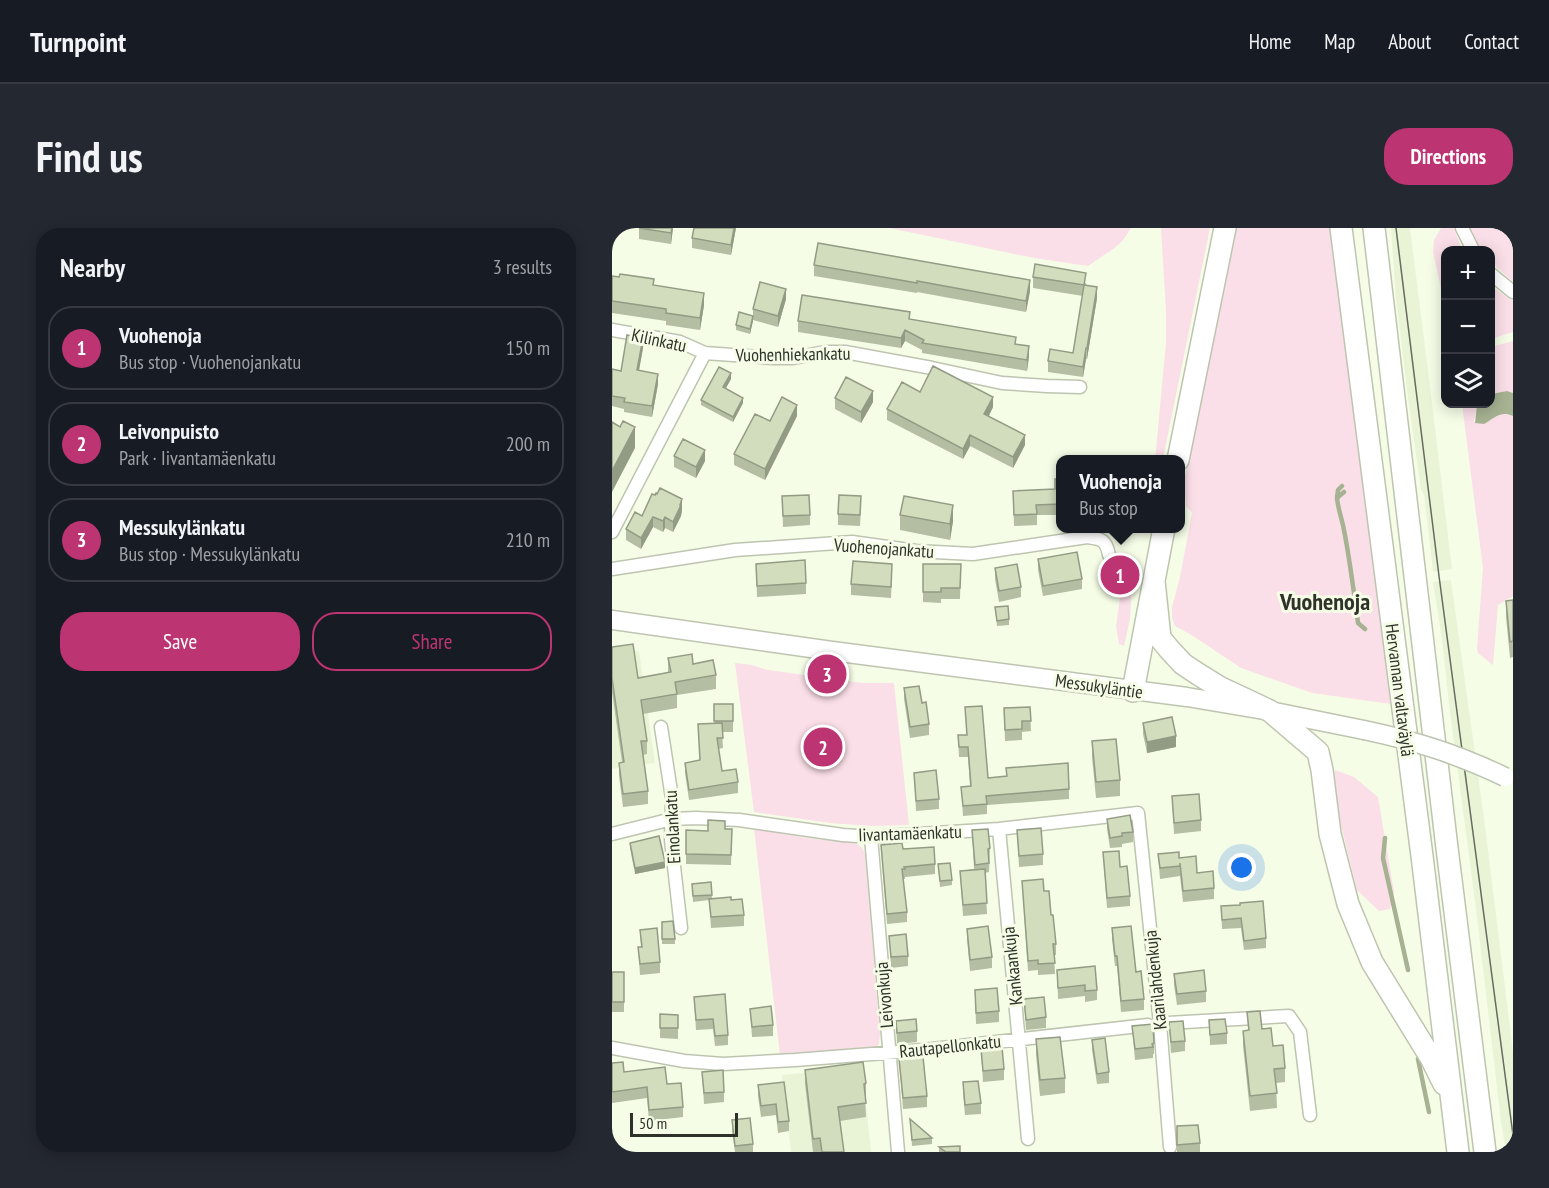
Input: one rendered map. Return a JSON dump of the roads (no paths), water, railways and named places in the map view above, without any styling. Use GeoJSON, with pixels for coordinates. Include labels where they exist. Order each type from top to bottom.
{"type":"FeatureCollection","features":[{"type":"Feature","properties":{"kind":"highway"},"geometry":{"type":"LineString","coordinates":[[1179,455],[1225,228]]}},
{"type":"Feature","properties":{"kind":"highway","name":"Hervannan valtaväylä"},"geometry":{"type":"LineString","coordinates":[[1341,228],[1458,1152]]}},
{"type":"Feature","properties":{"kind":"highway","name":"Hervannan valtaväylä"},"geometry":{"type":"LineString","coordinates":[[1374,228],[1485,1152]]}},
{"type":"Feature","properties":{"kind":"highway"},"geometry":{"type":"LineString","coordinates":[[1133,691],[1163,533]]}},
{"type":"Feature","properties":{"kind":"highway"},"geometry":{"type":"LineString","coordinates":[[1154,581],[1160,638],[1183,664],[1220,687],[1270,711],[1318,752],[1329,834],[1348,904],[1372,962],[1431,1058],[1452,1100]]}},
{"type":"Feature","properties":{"kind":"main road","name":"Messukyläntie"},"geometry":{"type":"LineString","coordinates":[[612,620],[1187,697],[1270,711],[1402,738],[1440,749],[1509,779]]}},
{"type":"Feature","properties":{"kind":"street"},"geometry":{"type":"LineString","coordinates":[[1462,228],[1471,246]]}},
{"type":"Feature","properties":{"kind":"street"},"geometry":{"type":"LineString","coordinates":[[1495,277],[1513,292]]}},
{"type":"Feature","properties":{"kind":"street","name":"Kilinkatu"},"geometry":{"type":"LineString","coordinates":[[612,330],[680,342],[705,353]]}},
{"type":"Feature","properties":{"kind":"street","name":"Vuohenhiekankatu"},"geometry":{"type":"LineString","coordinates":[[705,353],[773,358],[845,352],[1002,383],[1080,387]]}},
{"type":"Feature","properties":{"kind":"street"},"geometry":{"type":"LineString","coordinates":[[612,532],[705,353]]}},
{"type":"Feature","properties":{"kind":"street","name":"Vuohenojankatu"},"geometry":{"type":"LineString","coordinates":[[612,569],[724,551],[852,542],[916,552],[973,554],[1087,537],[1101,539],[1107,546],[1109,555]]}},
{"type":"Feature","properties":{"kind":"street","name":"Einolankatu"},"geometry":{"type":"LineString","coordinates":[[661,727],[672,798],[671,840],[681,928]]}},
{"type":"Feature","properties":{"kind":"street","name":"Iivantamäenkatu"},"geometry":{"type":"LineString","coordinates":[[612,834],[672,819],[739,820],[871,837],[999,829],[1138,813]]}},
{"type":"Feature","properties":{"kind":"street","name":"Kaarilahdenkuja"},"geometry":{"type":"LineString","coordinates":[[1138,813],[1170,1146]]}},
{"type":"Feature","properties":{"kind":"street","name":"Kankaankuja"},"geometry":{"type":"LineString","coordinates":[[999,829],[1028,1138]]}},
{"type":"Feature","properties":{"kind":"street","name":"Leivonkuja"},"geometry":{"type":"LineString","coordinates":[[871,837],[898,1152]]}},
{"type":"Feature","properties":{"kind":"street","name":"Rautapellonkatu"},"geometry":{"type":"LineString","coordinates":[[612,1048],[684,1061],[723,1064],[889,1052],[1160,1024],[1289,1016],[1300,1032],[1310,1115]]}},
{"type":"Feature","properties":{"kind":"waterway","name":"Vuohenoja"},"geometry":{"type":"LineString","coordinates":[[1337,498],[1338,490],[1342,486]]}},
{"type":"Feature","properties":{"kind":"waterway","name":"Vuohenoja"},"geometry":{"type":"LineString","coordinates":[[1344,492],[1337,498],[1358,623],[1365,629]]}},
{"type":"Feature","properties":{"kind":"waterway","name":"Vuohenoja"},"geometry":{"type":"LineString","coordinates":[[1385,838],[1383,858],[1408,970]]}},
{"type":"Feature","properties":{"kind":"waterway","name":"Vuohenoja"},"geometry":{"type":"LineString","coordinates":[[1418,1059],[1429,1112]]}},
{"type":"Feature","properties":{"kind":"tram line"},"geometry":{"type":"LineString","coordinates":[[1396,228],[1439,576],[1513,1135]]}},
{"type":"Feature","properties":{"kind":"place","name":"Vuohenoja"},"geometry":{"type":"Point","coordinates":[1120,575]}},
{"type":"Feature","properties":{"kind":"place","name":"Messukylänkatu"},"geometry":{"type":"Point","coordinates":[827,674]}},
{"type":"Feature","properties":{"kind":"place","name":"Leivonpuisto"},"geometry":{"type":"Point","coordinates":[823,747]}},
{"type":"Feature","properties":{"kind":"district","name":"Vuohenoja"},"geometry":{"type":"Point","coordinates":[1325,601]}}]}
